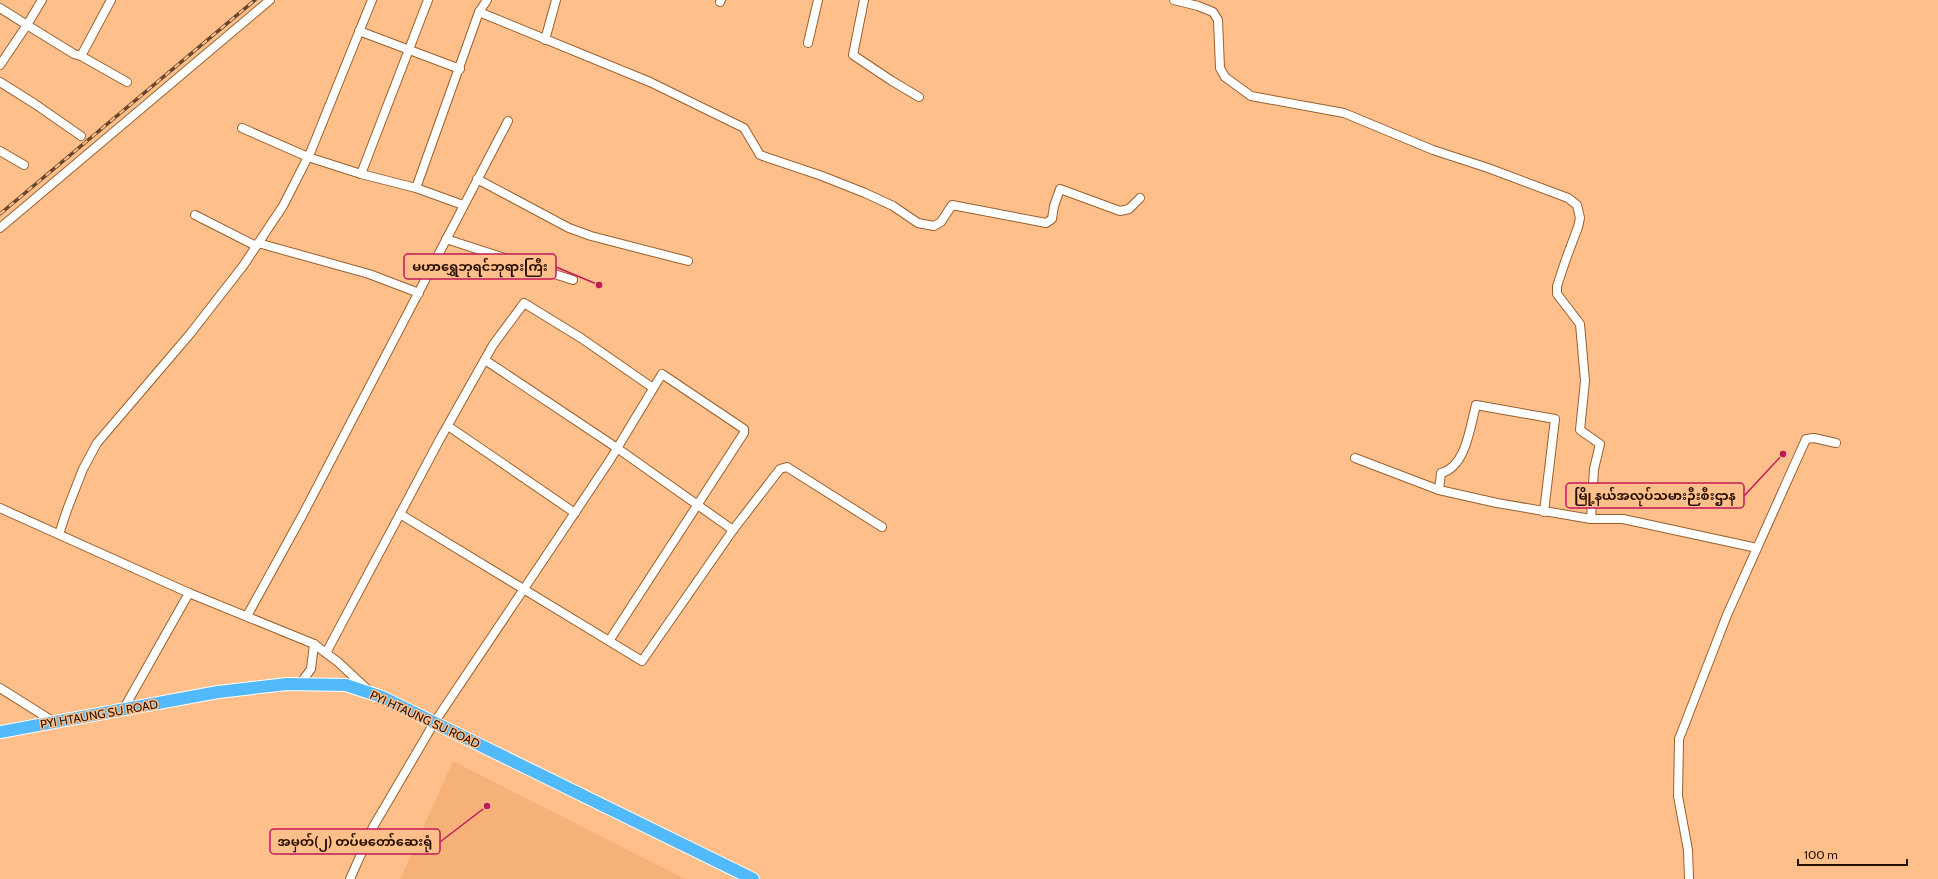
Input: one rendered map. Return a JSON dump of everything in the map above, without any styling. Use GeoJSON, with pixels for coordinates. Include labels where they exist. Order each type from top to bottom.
{"type":"FeatureCollection","features":[{"type":"Feature","properties":{"kind":"highway","name":"PYI HTAUNG SU ROAD"},"geometry":{"type":"LineString","coordinates":[[0,732],[218,692],[287,684],[346,685],[382,697],[753,879]]}},
{"type":"Feature","properties":{"kind":"street"},"geometry":{"type":"LineString","coordinates":[[0,65],[42,0]]}},
{"type":"Feature","properties":{"kind":"street"},"geometry":{"type":"LineString","coordinates":[[80,56],[111,0]]}},
{"type":"Feature","properties":{"kind":"street"},"geometry":{"type":"LineString","coordinates":[[0,228],[270,0]]}},
{"type":"Feature","properties":{"kind":"street"},"geometry":{"type":"LineString","coordinates":[[59,534],[83,469],[97,443],[190,334],[243,266],[283,206],[308,156],[372,0]]}},
{"type":"Feature","properties":{"kind":"street"},"geometry":{"type":"LineString","coordinates":[[361,174],[410,51],[428,0]]}},
{"type":"Feature","properties":{"kind":"street"},"geometry":{"type":"LineString","coordinates":[[416,188],[460,69],[479,12],[487,0]]}},
{"type":"Feature","properties":{"kind":"street"},"geometry":{"type":"LineString","coordinates":[[545,40],[556,0]]}},
{"type":"Feature","properties":{"kind":"street"},"geometry":{"type":"LineString","coordinates":[[808,43],[818,0]]}},
{"type":"Feature","properties":{"kind":"street"},"geometry":{"type":"LineString","coordinates":[[864,0],[853,55],[919,96]]}},
{"type":"Feature","properties":{"kind":"street"},"geometry":{"type":"LineString","coordinates":[[1174,0],[1198,6],[1213,12],[1218,20],[1220,68],[1225,77],[1251,96],[1344,113],[1433,150],[1488,168],[1568,198],[1577,205],[1580,218],[1578,227],[1557,286],[1557,294],[1580,324],[1585,381],[1580,430],[1600,444],[1594,469],[1591,519]]}},
{"type":"Feature","properties":{"kind":"street"},"geometry":{"type":"LineString","coordinates":[[0,8],[74,54],[127,82]]}},
{"type":"Feature","properties":{"kind":"street"},"geometry":{"type":"LineString","coordinates":[[479,12],[650,82],[744,128],[760,155],[822,176],[865,193],[893,206],[918,223],[934,226],[941,222],[952,205],[1046,223],[1052,218],[1054,206],[1060,189],[1120,212],[1129,210],[1140,198]]}},
{"type":"Feature","properties":{"kind":"street"},"geometry":{"type":"LineString","coordinates":[[359,31],[460,69]]}},
{"type":"Feature","properties":{"kind":"street"},"geometry":{"type":"LineString","coordinates":[[0,82],[81,136]]}},
{"type":"Feature","properties":{"kind":"street"},"geometry":{"type":"LineString","coordinates":[[247,616],[302,516],[508,121]]}},
{"type":"Feature","properties":{"kind":"street"},"geometry":{"type":"LineString","coordinates":[[242,128],[308,156],[361,174],[416,188],[463,206]]}},
{"type":"Feature","properties":{"kind":"street"},"geometry":{"type":"LineString","coordinates":[[0,151],[24,165]]}},
{"type":"Feature","properties":{"kind":"street"},"geometry":{"type":"LineString","coordinates":[[477,179],[569,228],[591,236],[688,261]]}},
{"type":"Feature","properties":{"kind":"street"},"geometry":{"type":"LineString","coordinates":[[195,215],[257,244],[362,271],[419,292]]}},
{"type":"Feature","properties":{"kind":"street"},"geometry":{"type":"LineString","coordinates":[[446,239],[573,280]]}},
{"type":"Feature","properties":{"kind":"street"},"geometry":{"type":"LineString","coordinates":[[326,654],[400,514],[493,345],[524,302],[581,338],[653,388]]}},
{"type":"Feature","properties":{"kind":"street"},"geometry":{"type":"LineString","coordinates":[[485,360],[617,448],[733,530]]}},
{"type":"Feature","properties":{"kind":"street"},"geometry":{"type":"LineString","coordinates":[[350,879],[373,827],[434,723],[575,513],[662,374],[744,429],[744,433],[609,641]]}},
{"type":"Feature","properties":{"kind":"street"},"geometry":{"type":"LineString","coordinates":[[1439,490],[1441,472],[1450,470],[1460,459],[1476,405],[1555,419],[1544,512]]}},
{"type":"Feature","properties":{"kind":"street"},"geometry":{"type":"LineString","coordinates":[[448,426],[575,513]]}},
{"type":"Feature","properties":{"kind":"street"},"geometry":{"type":"LineString","coordinates":[[1689,879],[1688,850],[1678,796],[1679,739],[1727,615],[1806,439],[1814,438],[1836,443]]}},
{"type":"Feature","properties":{"kind":"street"},"geometry":{"type":"LineString","coordinates":[[1355,458],[1439,490],[1544,512],[1591,519],[1622,519],[1757,548]]}},
{"type":"Feature","properties":{"kind":"street"},"geometry":{"type":"LineString","coordinates":[[400,514],[642,661],[733,530],[780,469],[787,467],[882,527]]}},
{"type":"Feature","properties":{"kind":"street"},"geometry":{"type":"LineString","coordinates":[[0,508],[189,593],[314,644],[371,693]]}},
{"type":"Feature","properties":{"kind":"street"},"geometry":{"type":"LineString","coordinates":[[123,710],[189,593]]}},
{"type":"Feature","properties":{"kind":"street"},"geometry":{"type":"LineString","coordinates":[[300,684],[311,669],[314,644]]}},
{"type":"Feature","properties":{"kind":"street"},"geometry":{"type":"LineString","coordinates":[[0,688],[54,722]]}},
{"type":"Feature","properties":{"kind":"shaded area"},"geometry":{"type":"Polygon","coordinates":[[[453,761],[685,879],[400,879],[453,761]]]}},
{"type":"Feature","properties":{"kind":"railway"},"geometry":{"type":"LineString","coordinates":[[0,214],[255,0]]}},
{"type":"Feature","properties":{"kind":"place","name":"မဟာရွှေဘုရင်ဘုရားကြီး"},"geometry":{"type":"Point","coordinates":[599,285]}},
{"type":"Feature","properties":{"kind":"place","name":"မြို့နယ်အလုပ်သမားဉီးစီးဌာန"},"geometry":{"type":"Point","coordinates":[1783,454]}},
{"type":"Feature","properties":{"kind":"place","name":"အမှတ်(၂) တပ်မတော်ဆေးရုံ"},"geometry":{"type":"Point","coordinates":[487,806]}}]}
